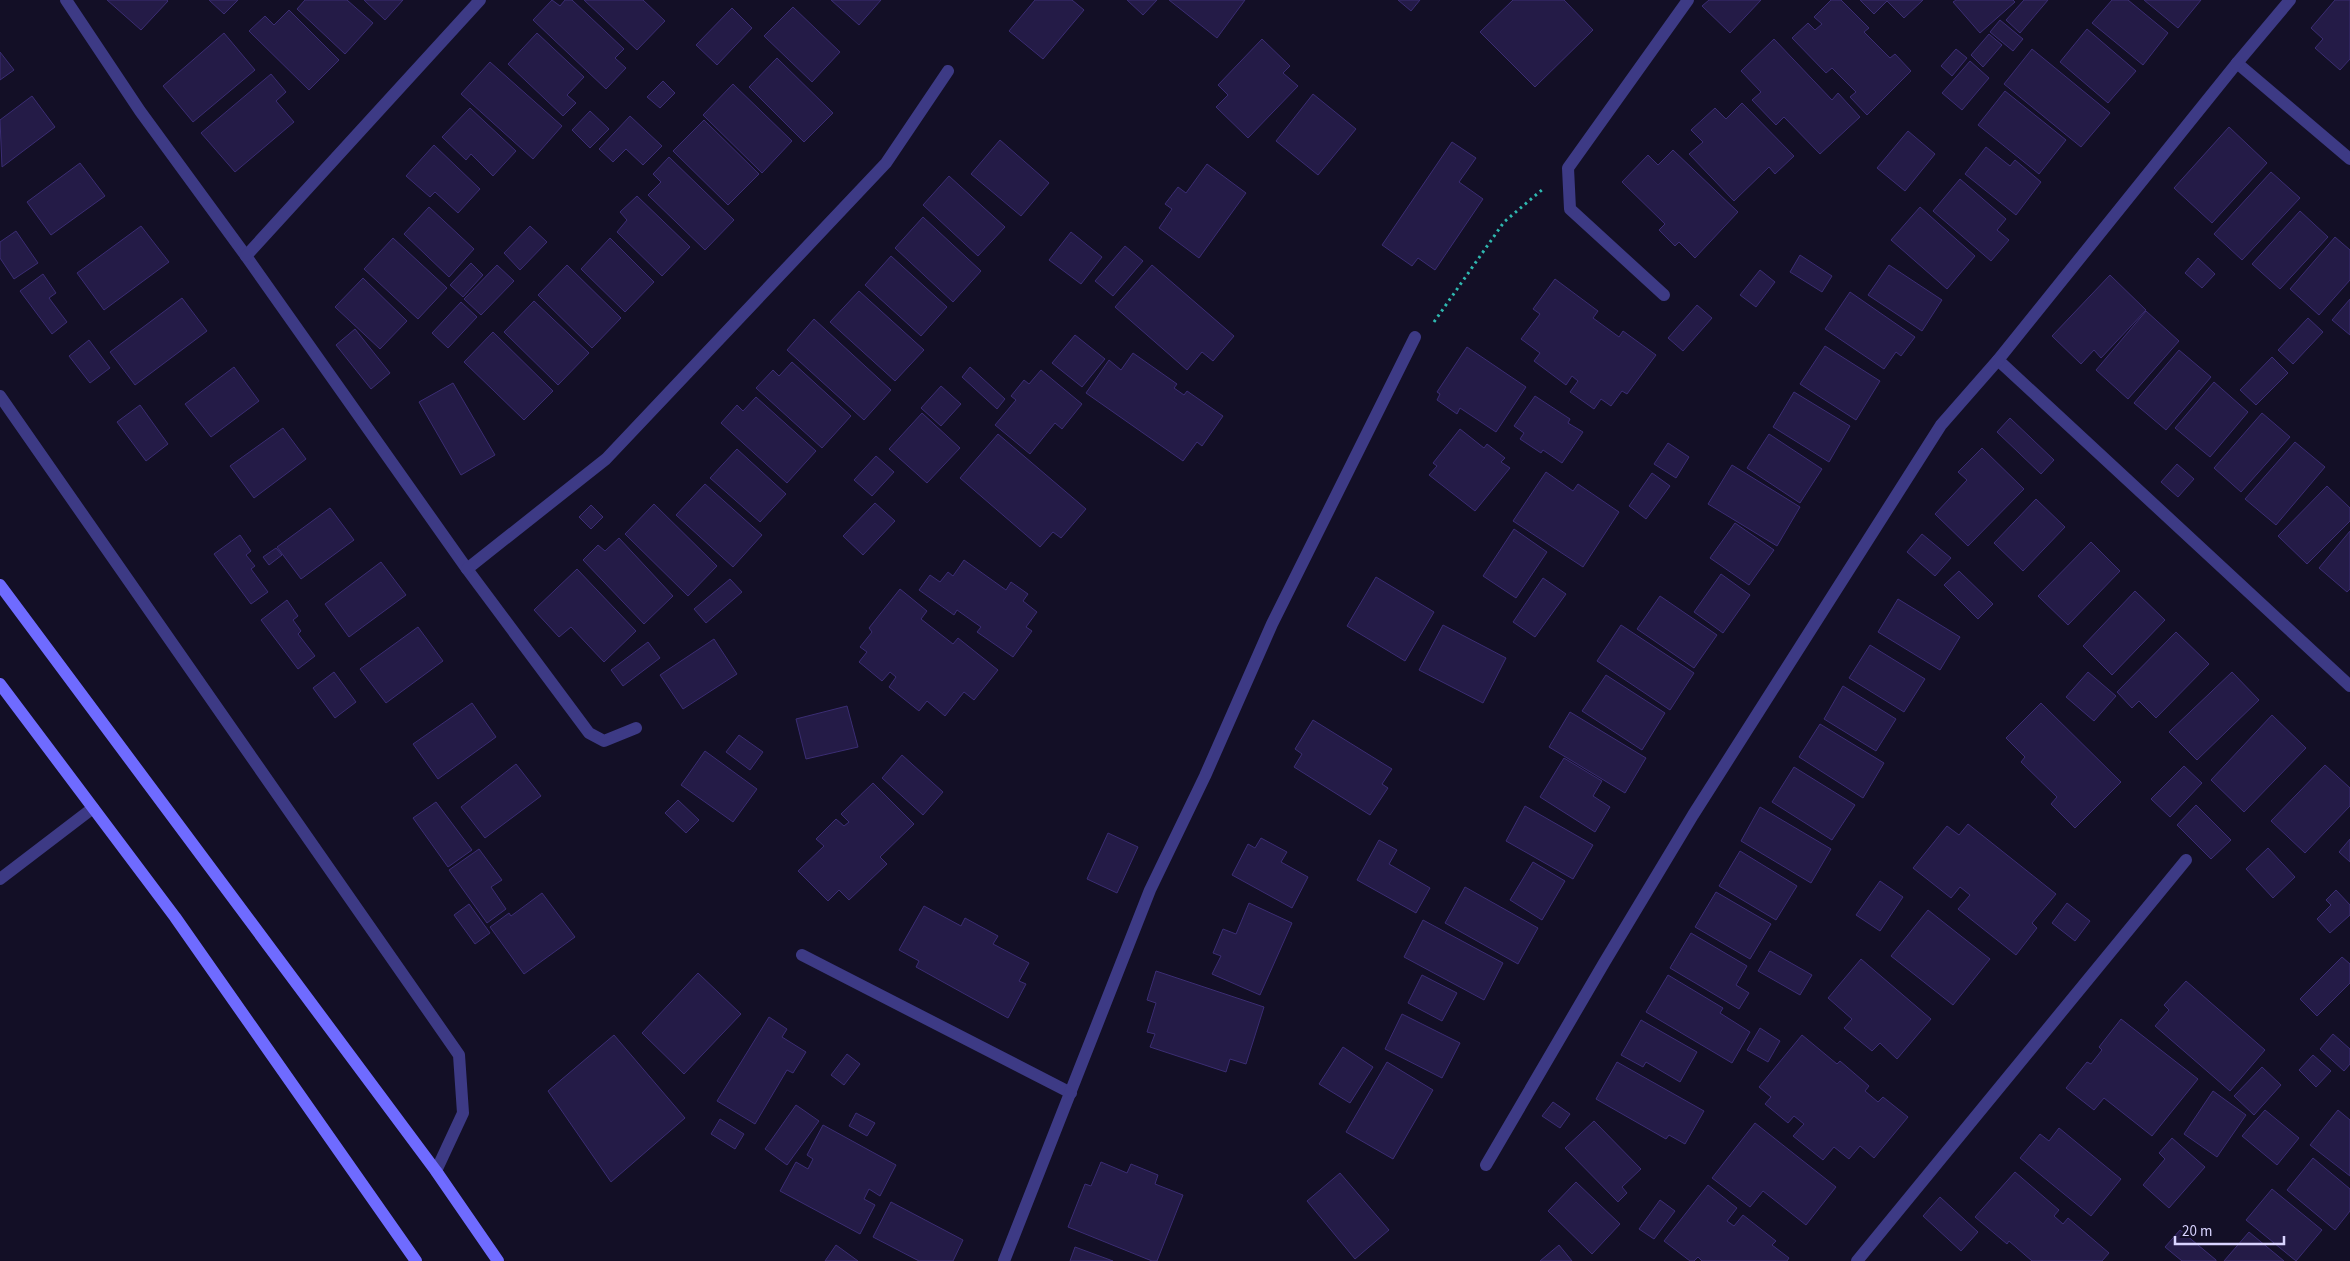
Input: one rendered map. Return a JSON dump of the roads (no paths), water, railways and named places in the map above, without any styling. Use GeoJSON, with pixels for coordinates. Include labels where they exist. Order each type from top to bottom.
{"type":"FeatureCollection","features":[{"type":"Feature","properties":{"kind":"main road"},"geometry":{"type":"LineString","coordinates":[[0,585],[436,1171],[498,1261]]}},
{"type":"Feature","properties":{"kind":"main road"},"geometry":{"type":"LineString","coordinates":[[0,684],[175,917],[416,1261]]}},
{"type":"Feature","properties":{"kind":"street"},"geometry":{"type":"LineString","coordinates":[[66,0],[140,111],[246,256],[467,569],[589,733],[604,741],[636,728]]}},
{"type":"Feature","properties":{"kind":"street"},"geometry":{"type":"LineString","coordinates":[[246,256],[480,0]]}},
{"type":"Feature","properties":{"kind":"street"},"geometry":{"type":"LineString","coordinates":[[1664,295],[1570,209],[1568,168],[1688,0]]}},
{"type":"Feature","properties":{"kind":"street"},"geometry":{"type":"LineString","coordinates":[[1486,1165],[1688,823],[1941,425],[1998,360],[2290,0]]}},
{"type":"Feature","properties":{"kind":"street"},"geometry":{"type":"LineString","coordinates":[[2237,63],[2350,159]]}},
{"type":"Feature","properties":{"kind":"street"},"geometry":{"type":"LineString","coordinates":[[467,569],[606,459],[886,163],[948,71]]}},
{"type":"Feature","properties":{"kind":"street"},"geometry":{"type":"LineString","coordinates":[[1004,1261],[1150,890],[1205,776],[1272,624],[1415,337]]}},
{"type":"Feature","properties":{"kind":"street"},"geometry":{"type":"LineString","coordinates":[[1998,360],[2350,686]]}},
{"type":"Feature","properties":{"kind":"street"},"geometry":{"type":"LineString","coordinates":[[0,396],[459,1054],[463,1113],[436,1171]]}},
{"type":"Feature","properties":{"kind":"street"},"geometry":{"type":"LineString","coordinates":[[0,879],[93,808]]}},
{"type":"Feature","properties":{"kind":"street"},"geometry":{"type":"LineString","coordinates":[[1857,1261],[2186,860]]}},
{"type":"Feature","properties":{"kind":"street"},"geometry":{"type":"LineString","coordinates":[[802,955],[1071,1093]]}}]}
